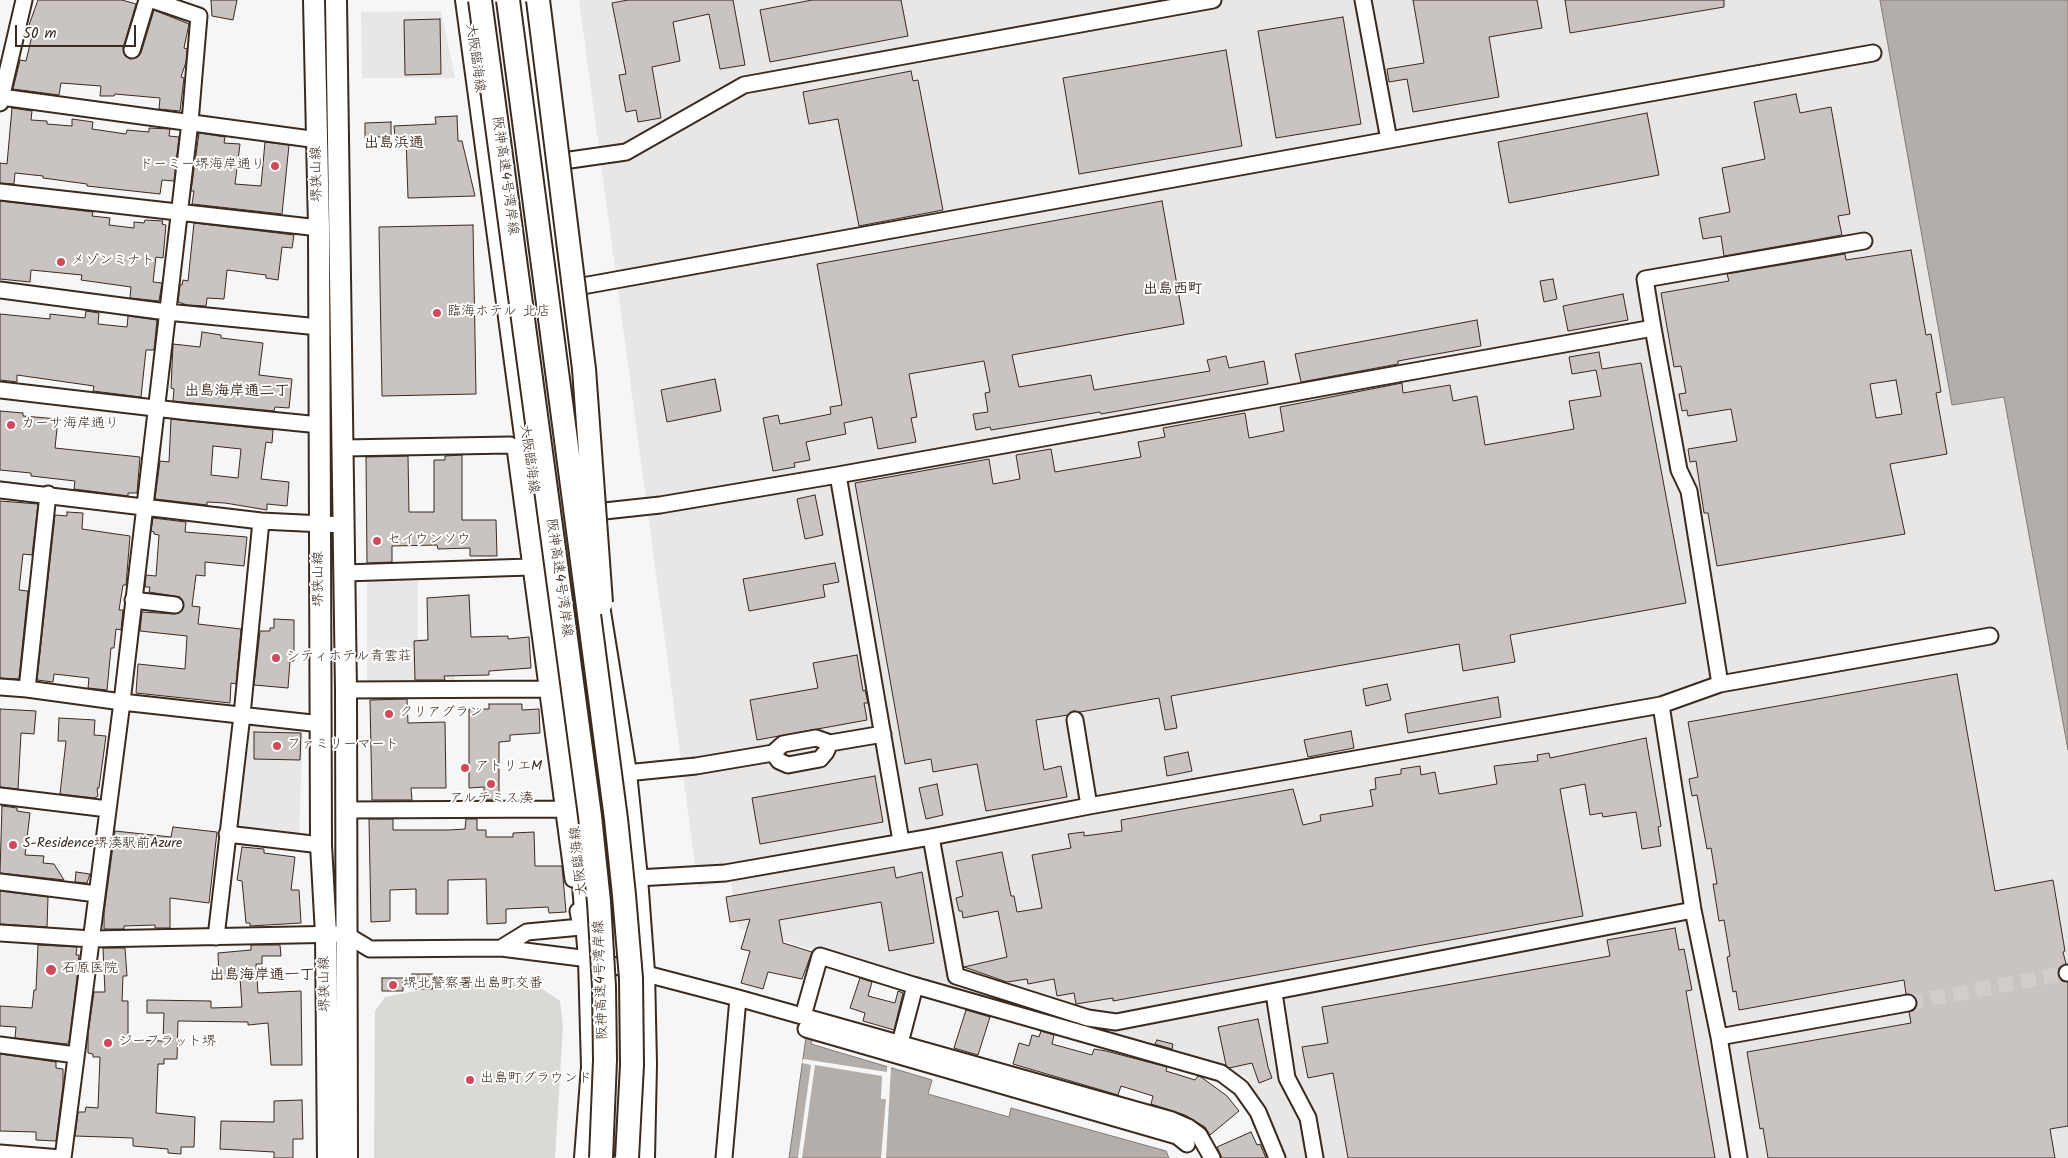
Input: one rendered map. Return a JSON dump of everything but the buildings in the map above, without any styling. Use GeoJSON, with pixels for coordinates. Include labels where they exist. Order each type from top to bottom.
{"type":"FeatureCollection","features":[{"type":"Feature","properties":{"kind":"highway"},"geometry":{"type":"LineString","coordinates":[[466,0],[483,81],[516,269]]}},
{"type":"Feature","properties":{"kind":"highway","name":"阪神高速4号湾岸線"},"geometry":{"type":"LineString","coordinates":[[480,0],[590,816],[599,902],[605,1060],[601,1158]]}},
{"type":"Feature","properties":{"kind":"highway","name":"阪神高速4号湾岸線"},"geometry":{"type":"LineString","coordinates":[[508,0],[616,819],[631,978],[632,1065],[627,1158]]}},
{"type":"Feature","properties":{"kind":"highway"},"geometry":{"type":"LineString","coordinates":[[538,0],[584,368],[616,778],[616,819]]}},
{"type":"Feature","properties":{"kind":"main road","name":"堺狭山線"},"geometry":{"type":"LineString","coordinates":[[314,0],[319,228],[322,845],[336,934],[347,1158]]}},
{"type":"Feature","properties":{"kind":"main road","name":"堺狭山線"},"geometry":{"type":"LineString","coordinates":[[328,1158],[336,934],[346,810],[344,525],[336,0]]}},
{"type":"Feature","properties":{"kind":"main road","name":"大阪臨海線"},"geometry":{"type":"LineString","coordinates":[[466,0],[570,774],[589,959],[592,1066],[585,1158]]}},
{"type":"Feature","properties":{"kind":"main road"},"geometry":{"type":"LineString","coordinates":[[523,0],[574,376],[586,513],[626,774],[637,878],[644,972],[646,1064],[644,1158]]}},
{"type":"Feature","properties":{"kind":"street"},"geometry":{"type":"LineString","coordinates":[[24,0],[1,100],[190,122],[318,140]]}},
{"type":"Feature","properties":{"kind":"street"},"geometry":{"type":"LineString","coordinates":[[132,50],[147,0]]}},
{"type":"Feature","properties":{"kind":"street"},"geometry":{"type":"LineString","coordinates":[[0,1153],[62,1158],[92,939],[96,894],[122,702],[190,122],[199,16],[152,0]]}},
{"type":"Feature","properties":{"kind":"street"},"geometry":{"type":"LineString","coordinates":[[545,164],[626,152],[744,85],[1213,0]]}},
{"type":"Feature","properties":{"kind":"street"},"geometry":{"type":"LineString","coordinates":[[1363,0],[1389,140]]}},
{"type":"Feature","properties":{"kind":"street"},"geometry":{"type":"LineString","coordinates":[[562,290],[1873,53]]}},
{"type":"Feature","properties":{"kind":"street"},"geometry":{"type":"LineString","coordinates":[[0,192],[319,228]]}},
{"type":"Feature","properties":{"kind":"street"},"geometry":{"type":"LineString","coordinates":[[1720,684],[1689,491],[1679,470],[1645,279],[1864,240]]}},
{"type":"Feature","properties":{"kind":"street"},"geometry":{"type":"LineString","coordinates":[[0,290],[167,312],[319,327]]}},
{"type":"Feature","properties":{"kind":"street"},"geometry":{"type":"LineString","coordinates":[[586,513],[666,504],[838,475],[1653,328]]}},
{"type":"Feature","properties":{"kind":"street"},"geometry":{"type":"LineString","coordinates":[[0,390],[156,409],[320,425]]}},
{"type":"Feature","properties":{"kind":"street"},"geometry":{"type":"LineString","coordinates":[[343,448],[510,445],[515,448],[562,809],[581,927],[527,932],[501,948]]}},
{"type":"Feature","properties":{"kind":"street"},"geometry":{"type":"LineString","coordinates":[[838,475],[901,841]]}},
{"type":"Feature","properties":{"kind":"street"},"geometry":{"type":"LineString","coordinates":[[0,490],[48,494],[261,521],[344,525]]}},
{"type":"Feature","properties":{"kind":"street"},"geometry":{"type":"LineString","coordinates":[[27,689],[48,494]]}},
{"type":"Feature","properties":{"kind":"street"},"geometry":{"type":"LineString","coordinates":[[216,937],[242,715],[261,521]]}},
{"type":"Feature","properties":{"kind":"street"},"geometry":{"type":"LineString","coordinates":[[344,572],[530,567]]}},
{"type":"Feature","properties":{"kind":"street"},"geometry":{"type":"LineString","coordinates":[[134,600],[175,605]]}},
{"type":"Feature","properties":{"kind":"street"},"geometry":{"type":"LineString","coordinates":[[637,878],[725,873],[931,837],[1089,806],[1661,705],[1720,684],[1990,636]]}},
{"type":"Feature","properties":{"kind":"street"},"geometry":{"type":"LineString","coordinates":[[0,687],[321,724]]}},
{"type":"Feature","properties":{"kind":"street"},"geometry":{"type":"LineString","coordinates":[[346,690],[547,689]]}},
{"type":"Feature","properties":{"kind":"street"},"geometry":{"type":"LineString","coordinates":[[1661,705],[1693,910],[1719,1037],[1739,1158]]}},
{"type":"Feature","properties":{"kind":"street"},"geometry":{"type":"LineString","coordinates":[[1075,720],[1089,806]]}},
{"type":"Feature","properties":{"kind":"street"},"geometry":{"type":"LineString","coordinates":[[626,774],[696,766],[773,752],[783,744],[816,738],[830,743],[883,734]]}},
{"type":"Feature","properties":{"kind":"street"},"geometry":{"type":"LineString","coordinates":[[773,752],[779,761],[788,765],[820,759],[830,743]]}},
{"type":"Feature","properties":{"kind":"street"},"geometry":{"type":"LineString","coordinates":[[0,796],[108,809]]}},
{"type":"Feature","properties":{"kind":"street"},"geometry":{"type":"LineString","coordinates":[[346,810],[562,809]]}},
{"type":"Feature","properties":{"kind":"street"},"geometry":{"type":"LineString","coordinates":[[227,834],[322,845]]}},
{"type":"Feature","properties":{"kind":"street"},"geometry":{"type":"LineString","coordinates":[[931,837],[956,976],[1088,1018],[1116,1022],[1274,993],[1693,910]]}},
{"type":"Feature","properties":{"kind":"street"},"geometry":{"type":"LineString","coordinates":[[0,882],[96,894]]}},
{"type":"Feature","properties":{"kind":"street"},"geometry":{"type":"LineString","coordinates":[[0,933],[92,939],[336,934],[370,949],[501,948],[589,959],[738,998],[804,1022],[1177,1136],[1212,1158]]}},
{"type":"Feature","properties":{"kind":"street"},"geometry":{"type":"LineString","coordinates":[[804,1022],[820,956],[915,986],[1222,1073],[1241,1088],[1253,1105],[1277,1158]]}},
{"type":"Feature","properties":{"kind":"street"},"geometry":{"type":"LineString","coordinates":[[900,1043],[915,986]]}},
{"type":"Feature","properties":{"kind":"street"},"geometry":{"type":"LineString","coordinates":[[1274,993],[1287,1078],[1308,1118],[1315,1158]]}},
{"type":"Feature","properties":{"kind":"street"},"geometry":{"type":"LineString","coordinates":[[724,1158],[738,998]]}},
{"type":"Feature","properties":{"kind":"street"},"geometry":{"type":"LineString","coordinates":[[1719,1037],[1908,1003]]}},
{"type":"Feature","properties":{"kind":"street"},"geometry":{"type":"LineString","coordinates":[[804,1022],[900,1043],[1172,1120],[1188,1126],[1193,1146]]}},
{"type":"Feature","properties":{"kind":"street"},"geometry":{"type":"LineString","coordinates":[[0,1045],[76,1055]]}},
{"type":"Feature","properties":{"kind":"shaded area"},"geometry":{"type":"Polygon","coordinates":[[[579,0],[1880,0],[1952,405],[2004,397],[2068,750],[2068,1158],[1280,1158],[1247,1077],[739,928],[731,882],[698,887],[579,0]]]}},
{"type":"Feature","properties":{"kind":"shaded area"},"geometry":{"type":"Polygon","coordinates":[[[1880,0],[2068,0],[2068,750],[2004,397],[1952,405],[1880,0]]]}},
{"type":"Feature","properties":{"kind":"shaded area"},"geometry":{"type":"Polygon","coordinates":[[[441,11],[455,78],[362,78],[361,12],[441,11]]]}},
{"type":"Feature","properties":{"kind":"shaded area"},"geometry":{"type":"Polygon","coordinates":[[[367,575],[418,575],[418,639],[455,639],[455,684],[367,684],[367,575]]]}},
{"type":"Feature","properties":{"kind":"shaded area"},"geometry":{"type":"Polygon","coordinates":[[[249,722],[303,728],[299,839],[232,831],[244,727],[249,722]]]}},
{"type":"Feature","properties":{"kind":"shaded area"},"geometry":{"type":"Polygon","coordinates":[[[531,981],[560,1001],[563,1026],[555,1158],[374,1158],[375,1011],[385,997],[436,987],[531,981]]]}},
{"type":"Feature","properties":{"kind":"shaded area"},"geometry":{"type":"Polygon","coordinates":[[[806,1037],[813,1037],[811,1044],[932,1080],[928,1094],[1009,1117],[1011,1108],[1166,1151],[1169,1158],[789,1158],[806,1037]]]}},
{"type":"Feature","properties":{"kind":"pier"},"geometry":{"type":"Polygon","coordinates":[[[803,1059],[887,1072],[887,1066],[891,1067],[886,1158],[881,1158],[886,1099],[881,1099],[882,1076],[815,1065],[802,1158],[798,1158],[811,1065],[802,1063],[803,1059]]]}},
{"type":"Feature","properties":{"kind":"tunnel"},"geometry":{"type":"LineString","coordinates":[[1908,1003],[2067,973]]}},
{"type":"Feature","properties":{"kind":"place","name":"ドーミー堺海岸通り"},"geometry":{"type":"Point","coordinates":[275,166]}},
{"type":"Feature","properties":{"kind":"place","name":"メゾンミナト"},"geometry":{"type":"Point","coordinates":[61,262]}},
{"type":"Feature","properties":{"kind":"place","name":"臨海ホテル 北店"},"geometry":{"type":"Point","coordinates":[437,313]}},
{"type":"Feature","properties":{"kind":"place","name":"カーサ海岸通り"},"geometry":{"type":"Point","coordinates":[11,425]}},
{"type":"Feature","properties":{"kind":"place","name":"セイウンソウ"},"geometry":{"type":"Point","coordinates":[377,541]}},
{"type":"Feature","properties":{"kind":"place","name":"シティホテル青雲荘"},"geometry":{"type":"Point","coordinates":[276,658]}},
{"type":"Feature","properties":{"kind":"place","name":"クリアグラン"},"geometry":{"type":"Point","coordinates":[389,714]}},
{"type":"Feature","properties":{"kind":"place","name":"ファミリーマート"},"geometry":{"type":"Point","coordinates":[277,746]}},
{"type":"Feature","properties":{"kind":"place","name":"アトリエM"},"geometry":{"type":"Point","coordinates":[465,768]}},
{"type":"Feature","properties":{"kind":"place","name":"アルテミス湊"},"geometry":{"type":"Point","coordinates":[491,784]}},
{"type":"Feature","properties":{"kind":"place","name":"S-Residence堺湊駅前Azure"},"geometry":{"type":"Point","coordinates":[13,845]}},
{"type":"Feature","properties":{"kind":"place","name":"石原医院"},"geometry":{"type":"Point","coordinates":[51,970]}},
{"type":"Feature","properties":{"kind":"place","name":"堺北警察署出島町交番"},"geometry":{"type":"Point","coordinates":[393,985]}},
{"type":"Feature","properties":{"kind":"place","name":"ジーフラット堺"},"geometry":{"type":"Point","coordinates":[108,1043]}},
{"type":"Feature","properties":{"kind":"place","name":"出島町グラウンド"},"geometry":{"type":"Point","coordinates":[470,1080]}},
{"type":"Feature","properties":{"kind":"district","name":"出島浜通"},"geometry":{"type":"Point","coordinates":[394,144]}},
{"type":"Feature","properties":{"kind":"district","name":"出島西町"},"geometry":{"type":"Point","coordinates":[1173,290]}},
{"type":"Feature","properties":{"kind":"district","name":"出島海岸通二丁"},"geometry":{"type":"Point","coordinates":[237,392]}},
{"type":"Feature","properties":{"kind":"district","name":"出島海岸通一丁"},"geometry":{"type":"Point","coordinates":[262,976]}}]}
